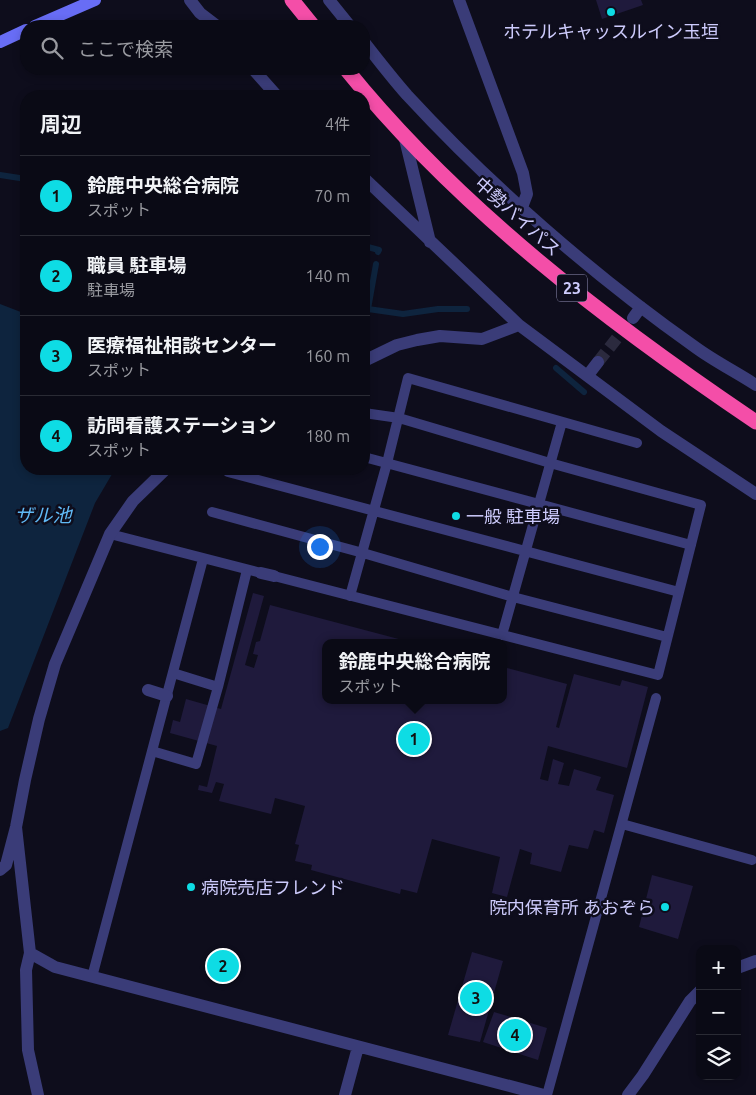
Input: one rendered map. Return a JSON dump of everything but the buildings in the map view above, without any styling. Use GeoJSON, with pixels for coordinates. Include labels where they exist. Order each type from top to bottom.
{"type":"FeatureCollection","features":[{"type":"Feature","properties":{"kind":"highway"},"geometry":{"type":"LineString","coordinates":[[292,0],[307,20]]}},
{"type":"Feature","properties":{"kind":"highway","name":"中勢バイパス"},"geometry":{"type":"LineString","coordinates":[[351,75],[363,90]]}},
{"type":"Feature","properties":{"kind":"highway","name":"中勢バイパス"},"geometry":{"type":"LineString","coordinates":[[370,98],[438,169],[514,240],[598,310],[694,380],[756,422]]}},
{"type":"Feature","properties":{"kind":"main road"},"geometry":{"type":"LineString","coordinates":[[50,20],[95,0]]}},
{"type":"Feature","properties":{"kind":"main road"},"geometry":{"type":"LineString","coordinates":[[0,42],[20,33]]}},
{"type":"Feature","properties":{"kind":"street"},"geometry":{"type":"LineString","coordinates":[[190,0],[200,13],[209,20]]}},
{"type":"Feature","properties":{"kind":"street"},"geometry":{"type":"LineString","coordinates":[[330,0],[345,20]]}},
{"type":"Feature","properties":{"kind":"street"},"geometry":{"type":"LineString","coordinates":[[460,0],[523,173],[527,194],[522,207]]}},
{"type":"Feature","properties":{"kind":"street"},"geometry":{"type":"LineString","coordinates":[[370,49],[407,94],[464,152],[522,207],[610,284],[696,348],[756,385]]}},
{"type":"Feature","properties":{"kind":"street"},"geometry":{"type":"LineString","coordinates":[[259,75],[272,90]]}},
{"type":"Feature","properties":{"kind":"street"},"geometry":{"type":"LineString","coordinates":[[404,134],[430,242]]}},
{"type":"Feature","properties":{"kind":"street"},"geometry":{"type":"LineString","coordinates":[[370,184],[519,324],[661,430],[756,494]]}},
{"type":"Feature","properties":{"kind":"street"},"geometry":{"type":"LineString","coordinates":[[633,318],[641,307]]}},
{"type":"Feature","properties":{"kind":"street"},"geometry":{"type":"LineString","coordinates":[[370,358],[398,345],[417,340],[440,336],[482,339],[519,324]]}},
{"type":"Feature","properties":{"kind":"street"},"geometry":{"type":"LineString","coordinates":[[588,375],[598,362]]}},
{"type":"Feature","properties":{"kind":"street"},"geometry":{"type":"LineString","coordinates":[[0,870],[6,865],[39,719],[56,664],[110,534],[133,501],[160,475]]}},
{"type":"Feature","properties":{"kind":"street"},"geometry":{"type":"LineString","coordinates":[[261,573],[274,576]]}},
{"type":"Feature","properties":{"kind":"street"},"geometry":{"type":"LineString","coordinates":[[148,690],[167,696]]}},
{"type":"Feature","properties":{"kind":"street"},"geometry":{"type":"LineString","coordinates":[[16,827],[30,953],[26,970],[27,1041],[38,1095]]}},
{"type":"Feature","properties":{"kind":"street"},"geometry":{"type":"LineString","coordinates":[[30,953],[55,967],[546,1095]]}},
{"type":"Feature","properties":{"kind":"street"},"geometry":{"type":"LineString","coordinates":[[741,967],[756,961]]}},
{"type":"Feature","properties":{"kind":"street"},"geometry":{"type":"LineString","coordinates":[[628,1095],[643,1075],[690,1001],[696,996]]}},
{"type":"Feature","properties":{"kind":"street"},"geometry":{"type":"LineString","coordinates":[[344,1095],[358,1047]]}},
{"type":"Feature","properties":{"kind":"lane"},"geometry":{"type":"LineString","coordinates":[[350,596],[387,463],[408,378],[637,443]]}},
{"type":"Feature","properties":{"kind":"lane"},"geometry":{"type":"LineString","coordinates":[[274,576],[658,675],[701,505],[398,418],[370,414]]}},
{"type":"Feature","properties":{"kind":"lane"},"geometry":{"type":"LineString","coordinates":[[502,635],[562,422]]}},
{"type":"Feature","properties":{"kind":"lane"},"geometry":{"type":"LineString","coordinates":[[370,459],[691,545]]}},
{"type":"Feature","properties":{"kind":"lane"},"geometry":{"type":"LineString","coordinates":[[239,475],[679,592]]}},
{"type":"Feature","properties":{"kind":"lane"},"geometry":{"type":"LineString","coordinates":[[212,512],[363,553],[513,597],[668,637]]}},
{"type":"Feature","properties":{"kind":"lane"},"geometry":{"type":"LineString","coordinates":[[110,534],[261,573]]}},
{"type":"Feature","properties":{"kind":"lane"},"geometry":{"type":"LineString","coordinates":[[92,977],[203,559]]}},
{"type":"Feature","properties":{"kind":"lane"},"geometry":{"type":"LineString","coordinates":[[152,751],[196,764],[218,687],[247,570]]}},
{"type":"Feature","properties":{"kind":"lane"},"geometry":{"type":"LineString","coordinates":[[173,673],[218,687]]}},
{"type":"Feature","properties":{"kind":"lane"},"geometry":{"type":"LineString","coordinates":[[546,1095],[656,698]]}},
{"type":"Feature","properties":{"kind":"lane"},"geometry":{"type":"LineString","coordinates":[[622,824],[752,860]]}},
{"type":"Feature","properties":{"kind":"water","name":"ザル池"},"geometry":{"type":"Polygon","coordinates":[[[0,304],[20,312],[20,475],[111,475],[95,503],[8,728],[0,731],[0,304]]]}},
{"type":"Feature","properties":{"kind":"waterway"},"geometry":{"type":"LineString","coordinates":[[0,175],[20,178]]}},
{"type":"Feature","properties":{"kind":"waterway"},"geometry":{"type":"LineString","coordinates":[[370,248],[379,250],[378,252]]}},
{"type":"Feature","properties":{"kind":"waterway"},"geometry":{"type":"LineString","coordinates":[[370,298],[376,264]]}},
{"type":"Feature","properties":{"kind":"waterway"},"geometry":{"type":"LineString","coordinates":[[370,309],[403,314],[438,309],[467,309]]}},
{"type":"Feature","properties":{"kind":"waterway"},"geometry":{"type":"LineString","coordinates":[[556,368],[584,392]]}},
{"type":"Feature","properties":{"kind":"tunnel"},"geometry":{"type":"LineString","coordinates":[[598,362],[629,323]]}},
{"type":"Feature","properties":{"kind":"place","name":"ホテルキャッスルイン玉垣"},"geometry":{"type":"Point","coordinates":[611,12]}},
{"type":"Feature","properties":{"kind":"place","name":"一般 駐車場"},"geometry":{"type":"Point","coordinates":[456,516]}},
{"type":"Feature","properties":{"kind":"place","name":"鈴鹿中央総合病院"},"geometry":{"type":"Point","coordinates":[414,739]}},
{"type":"Feature","properties":{"kind":"place","name":"病院売店フレンド"},"geometry":{"type":"Point","coordinates":[191,887]}},
{"type":"Feature","properties":{"kind":"place","name":"院内保育所 あおぞら"},"geometry":{"type":"Point","coordinates":[665,907]}},
{"type":"Feature","properties":{"kind":"place","name":"職員 駐車場"},"geometry":{"type":"Point","coordinates":[223,966]}},
{"type":"Feature","properties":{"kind":"place","name":"医療福祉相談センター"},"geometry":{"type":"Point","coordinates":[476,998]}},
{"type":"Feature","properties":{"kind":"place","name":"訪問看護ステーション"},"geometry":{"type":"Point","coordinates":[515,1035]}}]}
